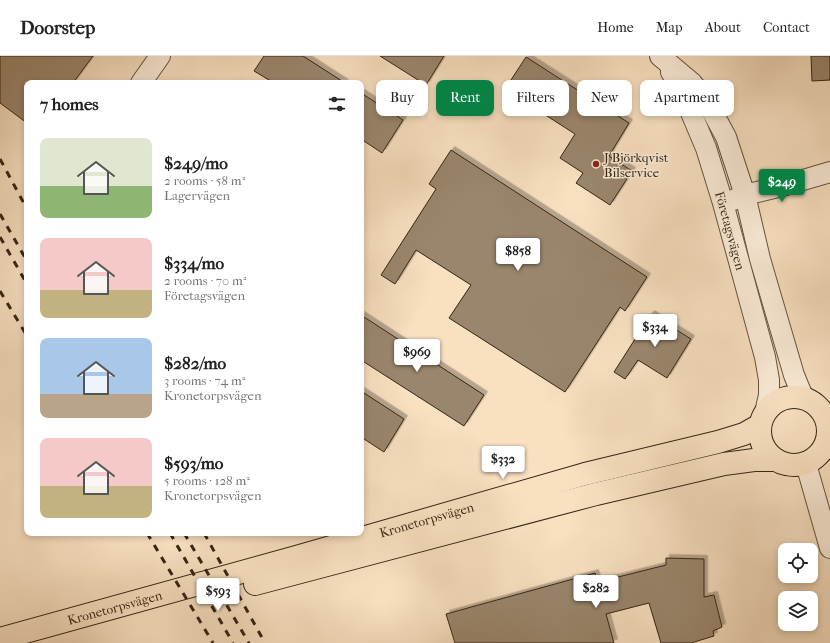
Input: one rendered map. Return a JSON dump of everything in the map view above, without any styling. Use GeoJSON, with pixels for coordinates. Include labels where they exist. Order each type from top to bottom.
{"type":"FeatureCollection","features":[{"type":"Feature","properties":{"kind":"main road"},"geometry":{"type":"LineString","coordinates":[[788,396],[815,400],[828,422],[829,436],[827,446],[816,458],[806,464],[796,466],[785,464],[768,454],[760,435],[762,419],[775,402],[788,396]]}},
{"type":"Feature","properties":{"kind":"main road","name":"Kronetorpsvägen"},"geometry":{"type":"LineString","coordinates":[[0,639],[304,555],[585,474],[718,442],[744,434],[762,419]]}},
{"type":"Feature","properties":{"kind":"main road","name":"Kronetorpsvägen"},"geometry":{"type":"LineString","coordinates":[[36,643],[79,630],[596,494],[724,464],[754,460],[776,460]]}},
{"type":"Feature","properties":{"kind":"street"},"geometry":{"type":"LineString","coordinates":[[143,80],[160,56]]}},
{"type":"Feature","properties":{"kind":"street","name":"Företagsvägen"},"geometry":{"type":"LineString","coordinates":[[660,57],[692,83],[706,100],[726,137],[745,195],[760,259],[794,375],[815,400]]}},
{"type":"Feature","properties":{"kind":"street","name":"Företagsvägen"},"geometry":{"type":"LineString","coordinates":[[660,57],[681,89],[706,148],[723,203],[765,357],[769,380],[769,395],[762,419]]}},
{"type":"Feature","properties":{"kind":"street"},"geometry":{"type":"LineString","coordinates":[[723,203],[745,195],[830,172]]}},
{"type":"Feature","properties":{"kind":"street"},"geometry":{"type":"LineString","coordinates":[[806,464],[830,548]]}},
{"type":"Feature","properties":{"kind":"building"},"geometry":{"type":"Polygon","coordinates":[[[0,56],[93,56],[75,80],[24,80],[24,121],[0,103],[0,56]]]}},
{"type":"Feature","properties":{"kind":"building"},"geometry":{"type":"Polygon","coordinates":[[[264,56],[303,56],[340,80],[269,80],[254,71],[264,56]]]}},
{"type":"Feature","properties":{"kind":"building"},"geometry":{"type":"Polygon","coordinates":[[[380,56],[444,56],[428,82],[428,80],[418,80],[380,56]]]}},
{"type":"Feature","properties":{"kind":"building"},"geometry":{"type":"Polygon","coordinates":[[[811,56],[830,56],[830,80],[812,81],[811,56]]]}},
{"type":"Feature","properties":{"kind":"building"},"geometry":{"type":"Polygon","coordinates":[[[526,57],[562,80],[511,80],[526,57]]]}},
{"type":"Feature","properties":{"kind":"building"},"geometry":{"type":"Polygon","coordinates":[[[569,85],[577,90],[577,116],[618,116],[629,123],[609,156],[632,171],[610,205],[576,183],[583,173],[560,158],[575,134],[547,116],[569,116],[569,85]]]}},
{"type":"Feature","properties":{"kind":"building"},"geometry":{"type":"Polygon","coordinates":[[[364,95],[376,103],[376,116],[397,116],[403,120],[382,153],[364,141],[364,95]]]}},
{"type":"Feature","properties":{"kind":"building"},"geometry":{"type":"Polygon","coordinates":[[[451,150],[647,277],[625,311],[620,307],[565,392],[449,318],[471,285],[416,250],[395,284],[381,275],[436,189],[429,184],[451,150]]]}},
{"type":"Feature","properties":{"kind":"building"},"geometry":{"type":"Polygon","coordinates":[[[651,314],[691,339],[667,378],[638,360],[625,379],[614,372],[651,314]]]}},
{"type":"Feature","properties":{"kind":"building"},"geometry":{"type":"Polygon","coordinates":[[[364,317],[484,395],[464,426],[364,362],[364,317]]]}},
{"type":"Feature","properties":{"kind":"building"},"geometry":{"type":"Polygon","coordinates":[[[364,393],[404,419],[384,452],[364,439],[364,393]]]}},
{"type":"Feature","properties":{"kind":"building"},"geometry":{"type":"Polygon","coordinates":[[[666,558],[704,559],[704,597],[714,595],[722,627],[713,631],[714,636],[691,643],[661,643],[649,603],[606,614],[614,643],[455,643],[446,614],[595,573],[598,582],[666,565],[666,558]]]}},
{"type":"Feature","properties":{"kind":"railway"},"geometry":{"type":"LineString","coordinates":[[0,159],[24,203]]}},
{"type":"Feature","properties":{"kind":"railway"},"geometry":{"type":"LineString","coordinates":[[0,214],[24,256]]}},
{"type":"Feature","properties":{"kind":"railway"},"geometry":{"type":"LineString","coordinates":[[0,237],[24,279]]}},
{"type":"Feature","properties":{"kind":"railway"},"geometry":{"type":"LineString","coordinates":[[0,291],[24,331]]}},
{"type":"Feature","properties":{"kind":"railway"},"geometry":{"type":"LineString","coordinates":[[149,536],[213,643]]}},
{"type":"Feature","properties":{"kind":"railway"},"geometry":{"type":"LineString","coordinates":[[172,536],[233,643]]}},
{"type":"Feature","properties":{"kind":"railway"},"geometry":{"type":"LineString","coordinates":[[186,536],[249,643]]}},
{"type":"Feature","properties":{"kind":"railway"},"geometry":{"type":"LineString","coordinates":[[206,536],[265,643]]}},
{"type":"Feature","properties":{"kind":"place","name":"J Björkqvist Bilservice"},"geometry":{"type":"Point","coordinates":[596,164]}}]}
